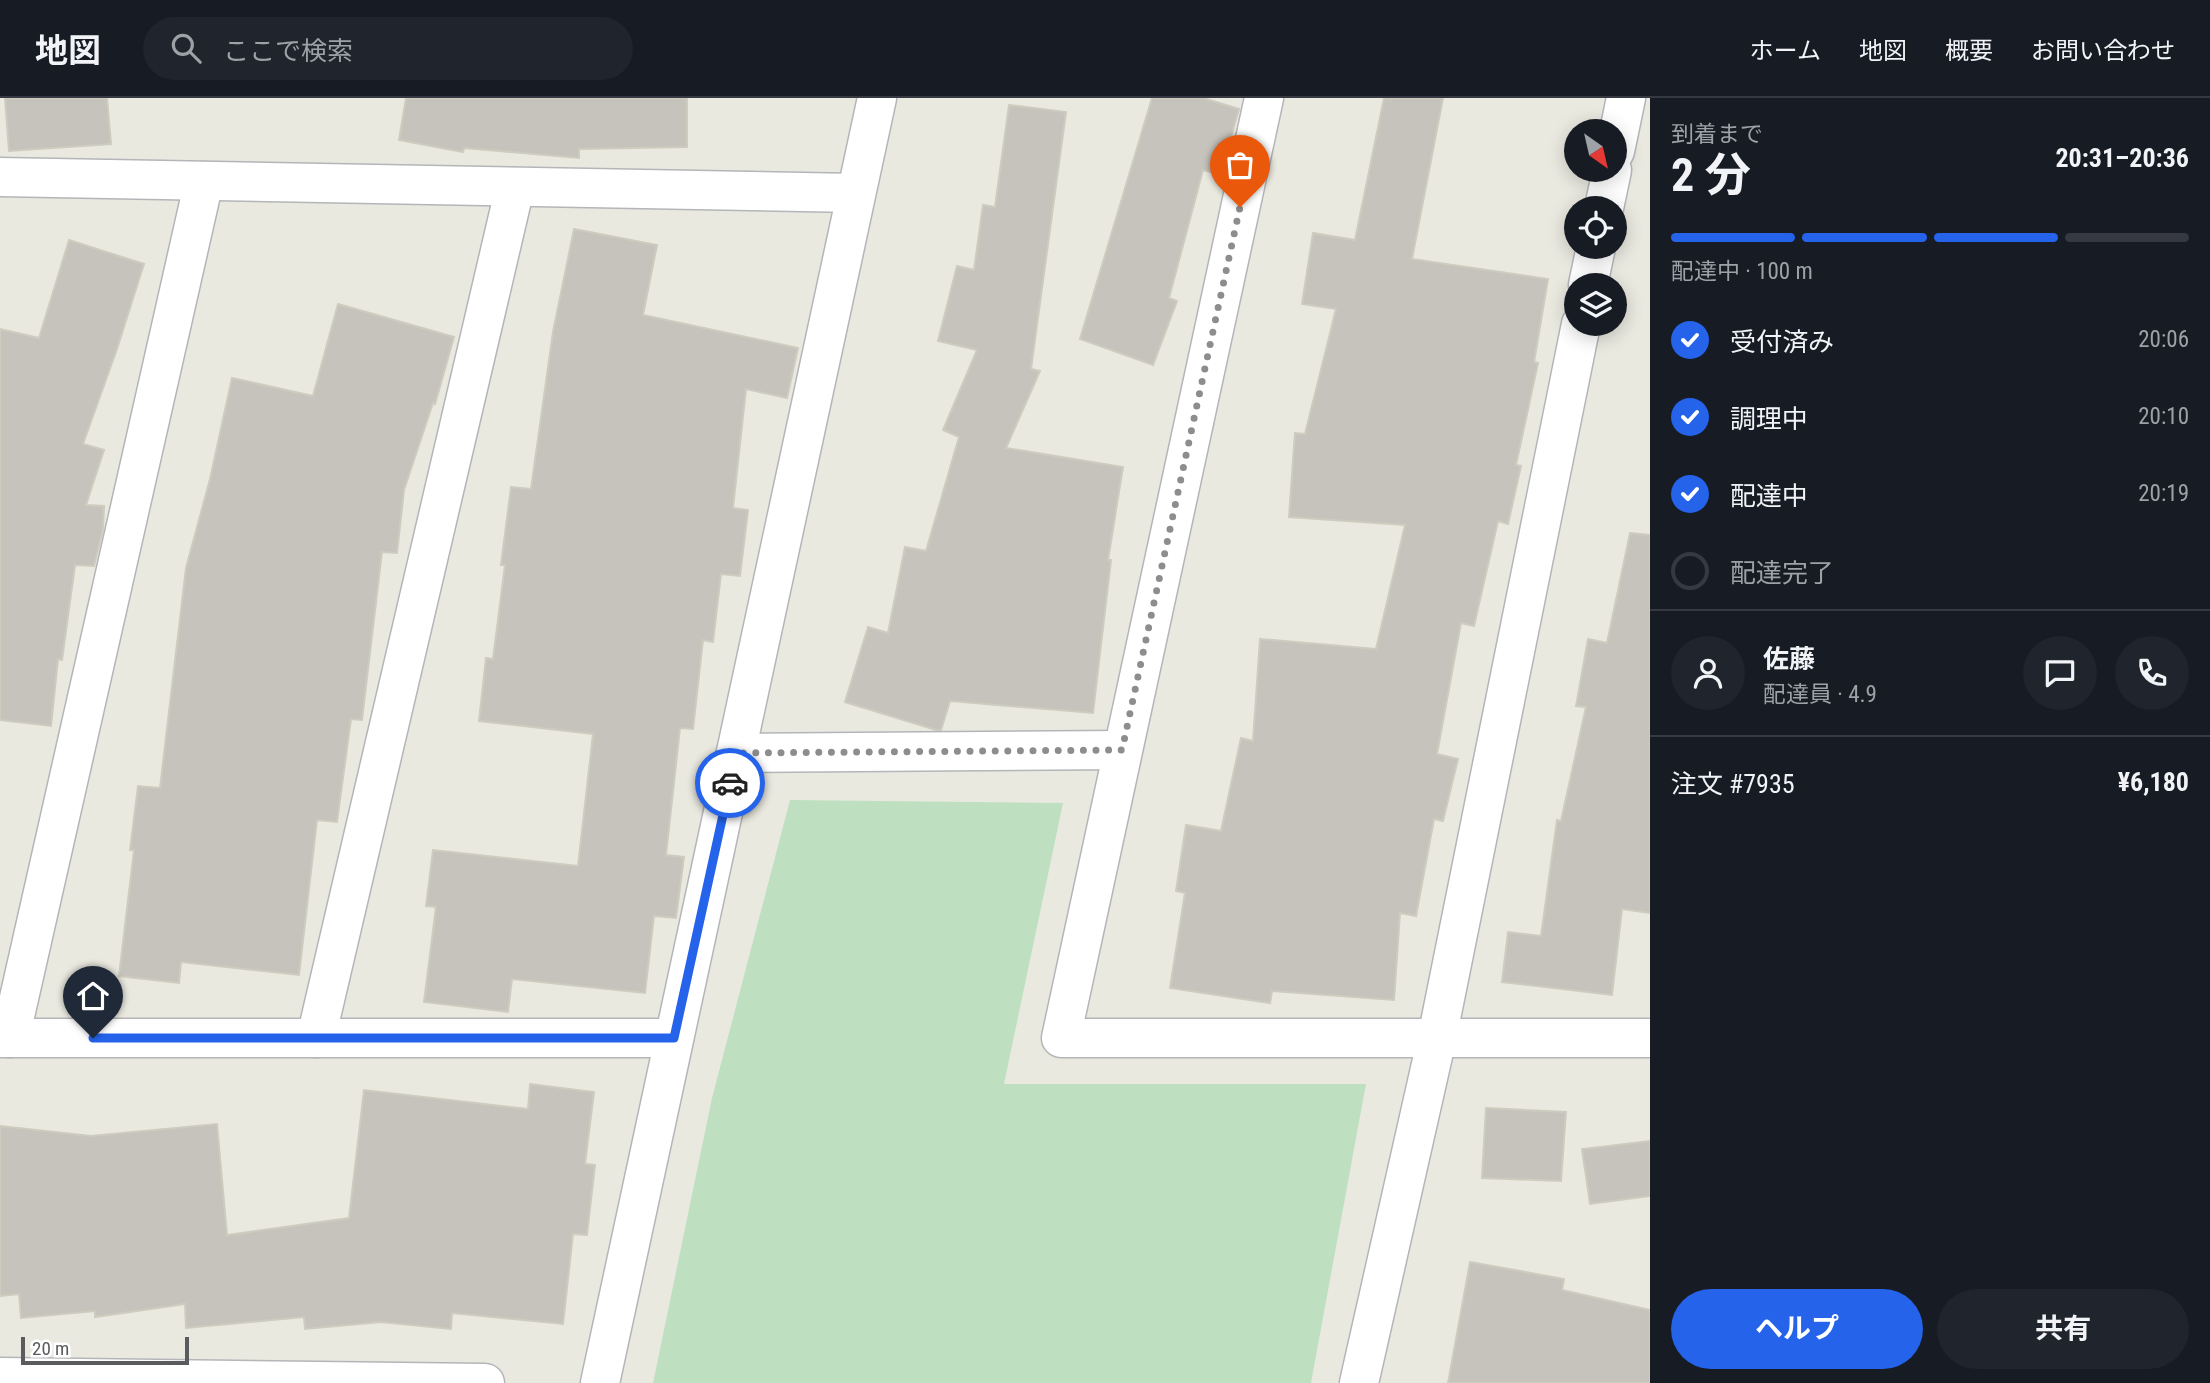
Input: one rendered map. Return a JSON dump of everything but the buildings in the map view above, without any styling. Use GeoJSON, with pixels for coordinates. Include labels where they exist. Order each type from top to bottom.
{"type":"FeatureCollection","features":[{"type":"Feature","properties":{"kind":"street"},"geometry":{"type":"LineString","coordinates":[[600,1383],[877,98]]}},
{"type":"Feature","properties":{"kind":"street"},"geometry":{"type":"LineString","coordinates":[[1264,98],[1061,1038],[1650,1038]]}},
{"type":"Feature","properties":{"kind":"street"},"geometry":{"type":"LineString","coordinates":[[1622,119],[1626,98]]}},
{"type":"Feature","properties":{"kind":"street"},"geometry":{"type":"LineString","coordinates":[[0,177],[856,193]]}},
{"type":"Feature","properties":{"kind":"street"},"geometry":{"type":"LineString","coordinates":[[204,181],[5,1038],[674,1038]]}},
{"type":"Feature","properties":{"kind":"street"},"geometry":{"type":"LineString","coordinates":[[316,1038],[515,187]]}},
{"type":"Feature","properties":{"kind":"street"},"geometry":{"type":"LineString","coordinates":[[1359,1383],[1437,1038],[1579,336]]}},
{"type":"Feature","properties":{"kind":"street"},"geometry":{"type":"LineString","coordinates":[[736,753],[1122,750]]}},
{"type":"Feature","properties":{"kind":"street"},"geometry":{"type":"LineString","coordinates":[[0,1377],[485,1383]]}},
{"type":"Feature","properties":{"kind":"green space"},"geometry":{"type":"Polygon","coordinates":[[[790,800],[1063,803],[1004,1084],[1366,1084],[1311,1383],[653,1383],[712,1098],[790,800]]]}},
{"type":"Feature","properties":{"kind":"way so far"},"geometry":{"type":"LineString","coordinates":[[730,783],[736,753],[1122,750],[1240,207]]}},
{"type":"Feature","properties":{"kind":"route"},"geometry":{"type":"LineString","coordinates":[[93,1038],[674,1038],[730,783]]}}]}
